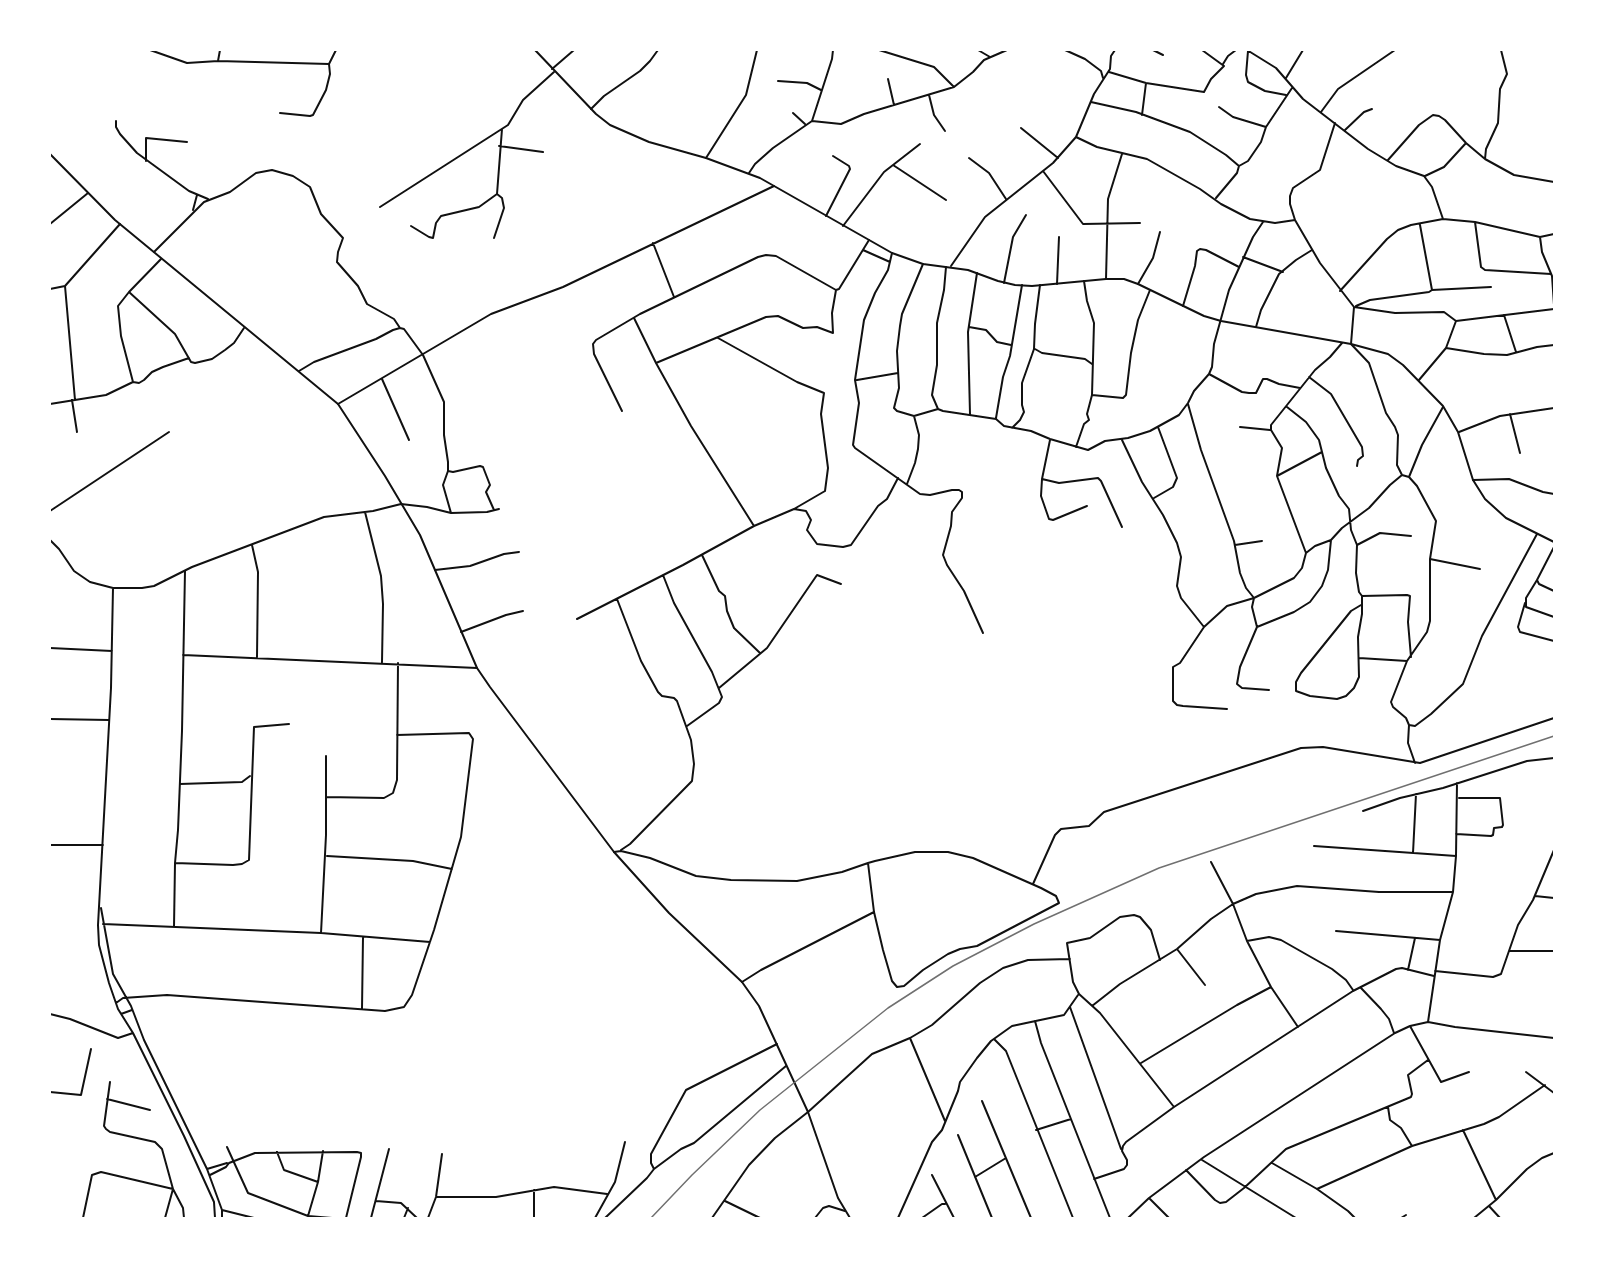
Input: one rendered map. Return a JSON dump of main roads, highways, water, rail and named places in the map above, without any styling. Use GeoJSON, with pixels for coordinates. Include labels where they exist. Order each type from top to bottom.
{"type":"FeatureCollection","features":[{"type":"Feature","properties":{"kind":"railway"},"geometry":{"type":"LineString","coordinates":[[651,1218],[760,1110],[888,1008],[953,966],[1034,924],[1159,868],[1554,736]]}}]}
